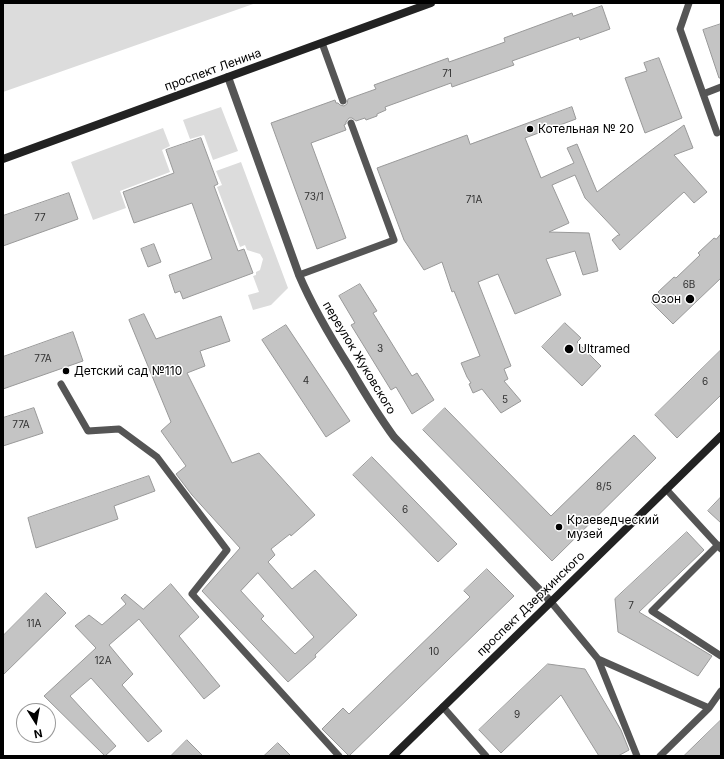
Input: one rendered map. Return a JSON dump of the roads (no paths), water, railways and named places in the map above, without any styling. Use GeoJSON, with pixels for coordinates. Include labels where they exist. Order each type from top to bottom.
{"type":"FeatureCollection","features":[{"type":"Feature","properties":{"kind":"main road","name":"проспект Ленина"},"geometry":{"type":"LineString","coordinates":[[3,158],[430,3]]}},
{"type":"Feature","properties":{"kind":"main road","name":"проспект Дзержинского"},"geometry":{"type":"LineString","coordinates":[[393,756],[721,436]]}},
{"type":"Feature","properties":{"kind":"street","name":"переулок Жуковского"},"geometry":{"type":"LineString","coordinates":[[228,77],[310,301],[379,416],[394,437],[551,602]]}},
{"type":"Feature","properties":{"kind":"lane"},"geometry":{"type":"LineString","coordinates":[[689,3],[680,30],[717,133]]}},
{"type":"Feature","properties":{"kind":"lane"},"geometry":{"type":"LineString","coordinates":[[322,43],[343,101]]}},
{"type":"Feature","properties":{"kind":"lane"},"geometry":{"type":"LineString","coordinates":[[703,94],[721,87]]}},
{"type":"Feature","properties":{"kind":"lane"},"geometry":{"type":"LineString","coordinates":[[299,274],[394,240],[351,123]]}},
{"type":"Feature","properties":{"kind":"lane"},"geometry":{"type":"LineString","coordinates":[[61,384],[88,431],[119,429],[157,457],[227,550],[192,594],[339,756]]}},
{"type":"Feature","properties":{"kind":"lane"},"geometry":{"type":"LineString","coordinates":[[666,489],[719,547],[652,611],[721,656]]}},
{"type":"Feature","properties":{"kind":"lane"},"geometry":{"type":"LineString","coordinates":[[551,602],[598,658],[637,756]]}},
{"type":"Feature","properties":{"kind":"lane"},"geometry":{"type":"LineString","coordinates":[[598,658],[708,708]]}},
{"type":"Feature","properties":{"kind":"lane"},"geometry":{"type":"LineString","coordinates":[[660,756],[708,708],[721,691]]}},
{"type":"Feature","properties":{"kind":"lane"},"geometry":{"type":"LineString","coordinates":[[443,707],[486,756]]}},
{"type":"Feature","properties":{"kind":"place","name":"Котельная № 20"},"geometry":{"type":"Point","coordinates":[530,129]}},
{"type":"Feature","properties":{"kind":"place","name":"Озон"},"geometry":{"type":"Point","coordinates":[690,299]}},
{"type":"Feature","properties":{"kind":"place","name":"Ultramed"},"geometry":{"type":"Point","coordinates":[569,349]}},
{"type":"Feature","properties":{"kind":"place","name":"Детский сад №110"},"geometry":{"type":"Point","coordinates":[66,371]}},
{"type":"Feature","properties":{"kind":"place","name":"Краеведческий музей"},"geometry":{"type":"Point","coordinates":[559,527]}}]}
